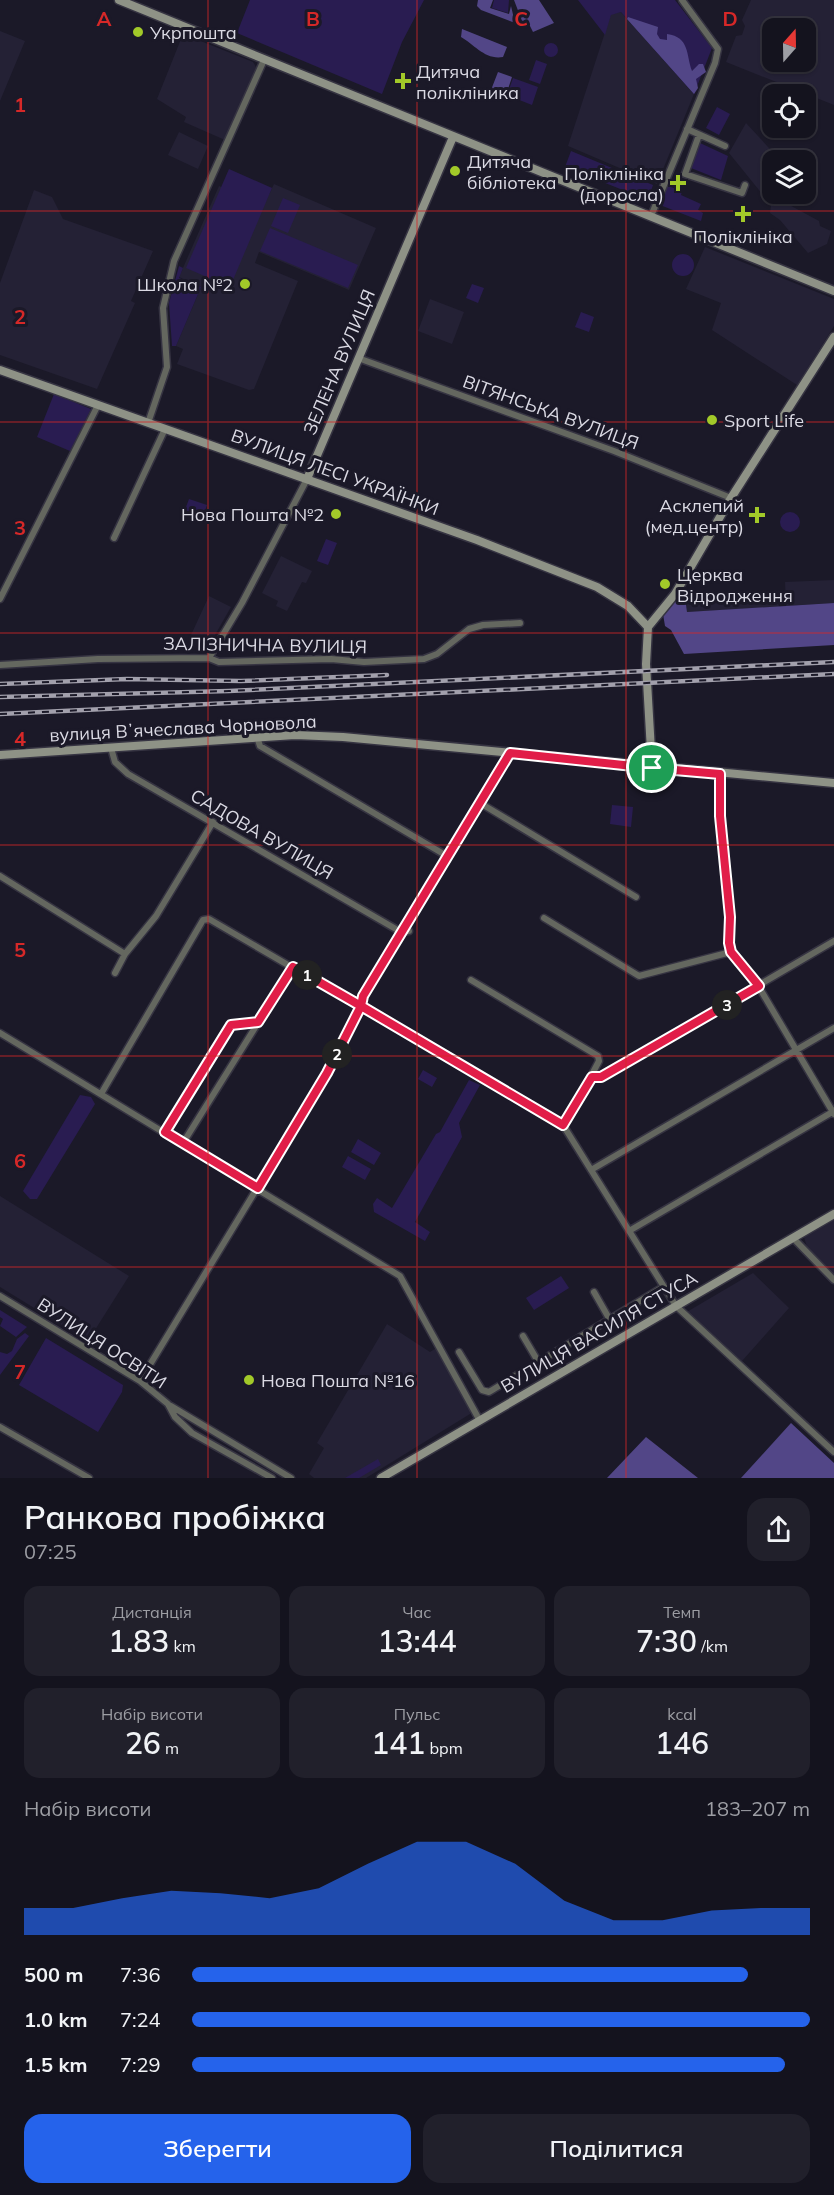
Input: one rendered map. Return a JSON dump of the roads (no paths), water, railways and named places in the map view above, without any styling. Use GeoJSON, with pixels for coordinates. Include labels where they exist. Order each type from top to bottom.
{"type":"FeatureCollection","features":[{"type":"Feature","properties":{"kind":"street"},"geometry":{"type":"LineString","coordinates":[[119,0],[834,291]]}},
{"type":"Feature","properties":{"kind":"street"},"geometry":{"type":"LineString","coordinates":[[651,216],[715,63],[718,49],[682,0]]}},
{"type":"Feature","properties":{"kind":"street"},"geometry":{"type":"LineString","coordinates":[[148,423],[167,367],[163,308],[174,261],[264,60]]}},
{"type":"Feature","properties":{"kind":"street"},"geometry":{"type":"LineString","coordinates":[[687,129],[726,146]]}},
{"type":"Feature","properties":{"kind":"street"},"geometry":{"type":"LineString","coordinates":[[699,135],[685,174],[742,193],[745,186]]}},
{"type":"Feature","properties":{"kind":"street","name":"ЗЕЛЕНА ВУЛИЦЯ"},"geometry":{"type":"LineString","coordinates":[[209,658],[242,603],[307,479],[453,136]]}},
{"type":"Feature","properties":{"kind":"street"},"geometry":{"type":"LineString","coordinates":[[652,768],[646,656],[648,627],[675,594],[731,498],[834,337]]}},
{"type":"Feature","properties":{"kind":"street","name":"ВІТЯНСЬКА ВУЛИЦЯ"},"geometry":{"type":"LineString","coordinates":[[358,358],[614,451],[731,498]]}},
{"type":"Feature","properties":{"kind":"street","name":"ВУЛИЦЯ ЛЕСІ УКРАЇНКИ"},"geometry":{"type":"LineString","coordinates":[[0,370],[307,479],[597,587],[628,606],[648,627]]}},
{"type":"Feature","properties":{"kind":"street"},"geometry":{"type":"LineString","coordinates":[[0,599],[98,405]]}},
{"type":"Feature","properties":{"kind":"street"},"geometry":{"type":"LineString","coordinates":[[114,538],[165,429]]}},
{"type":"Feature","properties":{"kind":"street","name":"ЗАЛІЗНИЧНА ВУЛИЦЯ"},"geometry":{"type":"LineString","coordinates":[[0,665],[98,659],[209,658],[219,662],[330,659],[364,662],[424,659],[437,654],[469,629],[483,625],[520,623]]}},
{"type":"Feature","properties":{"kind":"street"},"geometry":{"type":"LineString","coordinates":[[257,737],[260,746],[447,856]]}},
{"type":"Feature","properties":{"kind":"street","name":"вулиця Вʼячеслава Чорновола"},"geometry":{"type":"LineString","coordinates":[[1,757],[257,737],[343,737],[652,768],[834,783]]}},
{"type":"Feature","properties":{"kind":"street","name":"САДОВА ВУЛИЦЯ"},"geometry":{"type":"LineString","coordinates":[[111,748],[115,762],[128,774],[400,932]]}},
{"type":"Feature","properties":{"kind":"street"},"geometry":{"type":"LineString","coordinates":[[140,1381],[327,1073],[361,1006],[363,996],[510,753]]}},
{"type":"Feature","properties":{"kind":"street"},"geometry":{"type":"LineString","coordinates":[[629,1231],[834,1112],[759,986],[731,952],[730,917],[720,816],[720,774]]}},
{"type":"Feature","properties":{"kind":"street"},"geometry":{"type":"LineString","coordinates":[[480,803],[636,897]]}},
{"type":"Feature","properties":{"kind":"street"},"geometry":{"type":"LineString","coordinates":[[116,973],[125,954],[156,916],[213,822]]}},
{"type":"Feature","properties":{"kind":"street"},"geometry":{"type":"LineString","coordinates":[[0,876],[125,954]]}},
{"type":"Feature","properties":{"kind":"street"},"geometry":{"type":"LineString","coordinates":[[544,918],[639,976],[731,952]]}},
{"type":"Feature","properties":{"kind":"street"},"geometry":{"type":"LineString","coordinates":[[101,1094],[203,920],[209,919],[563,1125],[676,1306],[834,1452]]}},
{"type":"Feature","properties":{"kind":"street"},"geometry":{"type":"LineString","coordinates":[[400,932],[409,931]]}},
{"type":"Feature","properties":{"kind":"street"},"geometry":{"type":"LineString","coordinates":[[592,1077],[601,1077],[834,941]]}},
{"type":"Feature","properties":{"kind":"street"},"geometry":{"type":"LineString","coordinates":[[183,1143],[293,967]]}},
{"type":"Feature","properties":{"kind":"street"},"geometry":{"type":"LineString","coordinates":[[471,980],[594,1053],[599,1061],[563,1125]]}},
{"type":"Feature","properties":{"kind":"street"},"geometry":{"type":"LineString","coordinates":[[165,1132],[231,1025],[258,1022]]}},
{"type":"Feature","properties":{"kind":"street"},"geometry":{"type":"LineString","coordinates":[[591,1170],[834,1028]]}},
{"type":"Feature","properties":{"kind":"street"},"geometry":{"type":"LineString","coordinates":[[0,1033],[258,1188],[399,1276],[480,1421]]}},
{"type":"Feature","properties":{"kind":"street","name":"ВУЛИЦЯ ВАСИЛЯ СТУСА"},"geometry":{"type":"LineString","coordinates":[[381,1478],[834,1214]]}},
{"type":"Feature","properties":{"kind":"street"},"geometry":{"type":"LineString","coordinates":[[793,1238],[834,1280]]}},
{"type":"Feature","properties":{"kind":"street"},"geometry":{"type":"LineString","coordinates":[[459,1352],[482,1390],[489,1392],[663,1287]]}},
{"type":"Feature","properties":{"kind":"street"},"geometry":{"type":"LineString","coordinates":[[594,1292],[610,1320]]}},
{"type":"Feature","properties":{"kind":"street","name":"ВУЛИЦЯ ОСВІТИ"},"geometry":{"type":"LineString","coordinates":[[0,1296],[140,1381],[168,1404],[175,1417],[192,1433],[272,1478]]}},
{"type":"Feature","properties":{"kind":"street"},"geometry":{"type":"LineString","coordinates":[[523,1336],[538,1363]]}},
{"type":"Feature","properties":{"kind":"street"},"geometry":{"type":"LineString","coordinates":[[168,1404],[291,1478]]}},
{"type":"Feature","properties":{"kind":"street"},"geometry":{"type":"LineString","coordinates":[[0,1427],[89,1478]]}},
{"type":"Feature","properties":{"kind":"railway"},"geometry":{"type":"LineString","coordinates":[[0,697],[229,691],[834,662]]}},
{"type":"Feature","properties":{"kind":"railway"},"geometry":{"type":"LineString","coordinates":[[0,714],[834,674]]}},
{"type":"Feature","properties":{"kind":"railway"},"geometry":{"type":"LineString","coordinates":[[0,684],[127,679],[241,681],[387,675]]}},
{"type":"Feature","properties":{"kind":"place","name":"Укрпошта"},"geometry":{"type":"Point","coordinates":[138,32]}},
{"type":"Feature","properties":{"kind":"place","name":"Дитяча полікліника"},"geometry":{"type":"Point","coordinates":[403,81]}},
{"type":"Feature","properties":{"kind":"place","name":"Дитяча бібліотека"},"geometry":{"type":"Point","coordinates":[455,171]}},
{"type":"Feature","properties":{"kind":"place","name":"Поліклініка (доросла)"},"geometry":{"type":"Point","coordinates":[678,183]}},
{"type":"Feature","properties":{"kind":"place","name":"Поліклініка"},"geometry":{"type":"Point","coordinates":[743,214]}},
{"type":"Feature","properties":{"kind":"place","name":"Школа №2"},"geometry":{"type":"Point","coordinates":[245,284]}},
{"type":"Feature","properties":{"kind":"place","name":"Sport Life"},"geometry":{"type":"Point","coordinates":[712,420]}},
{"type":"Feature","properties":{"kind":"place","name":"Нова Пошта №2"},"geometry":{"type":"Point","coordinates":[336,514]}},
{"type":"Feature","properties":{"kind":"place","name":"Асклепий (мед.центр)"},"geometry":{"type":"Point","coordinates":[757,515]}},
{"type":"Feature","properties":{"kind":"place","name":"Церква Відродження"},"geometry":{"type":"Point","coordinates":[665,584]}},
{"type":"Feature","properties":{"kind":"place","name":"Нова Пошта №16"},"geometry":{"type":"Point","coordinates":[249,1380]}}]}
